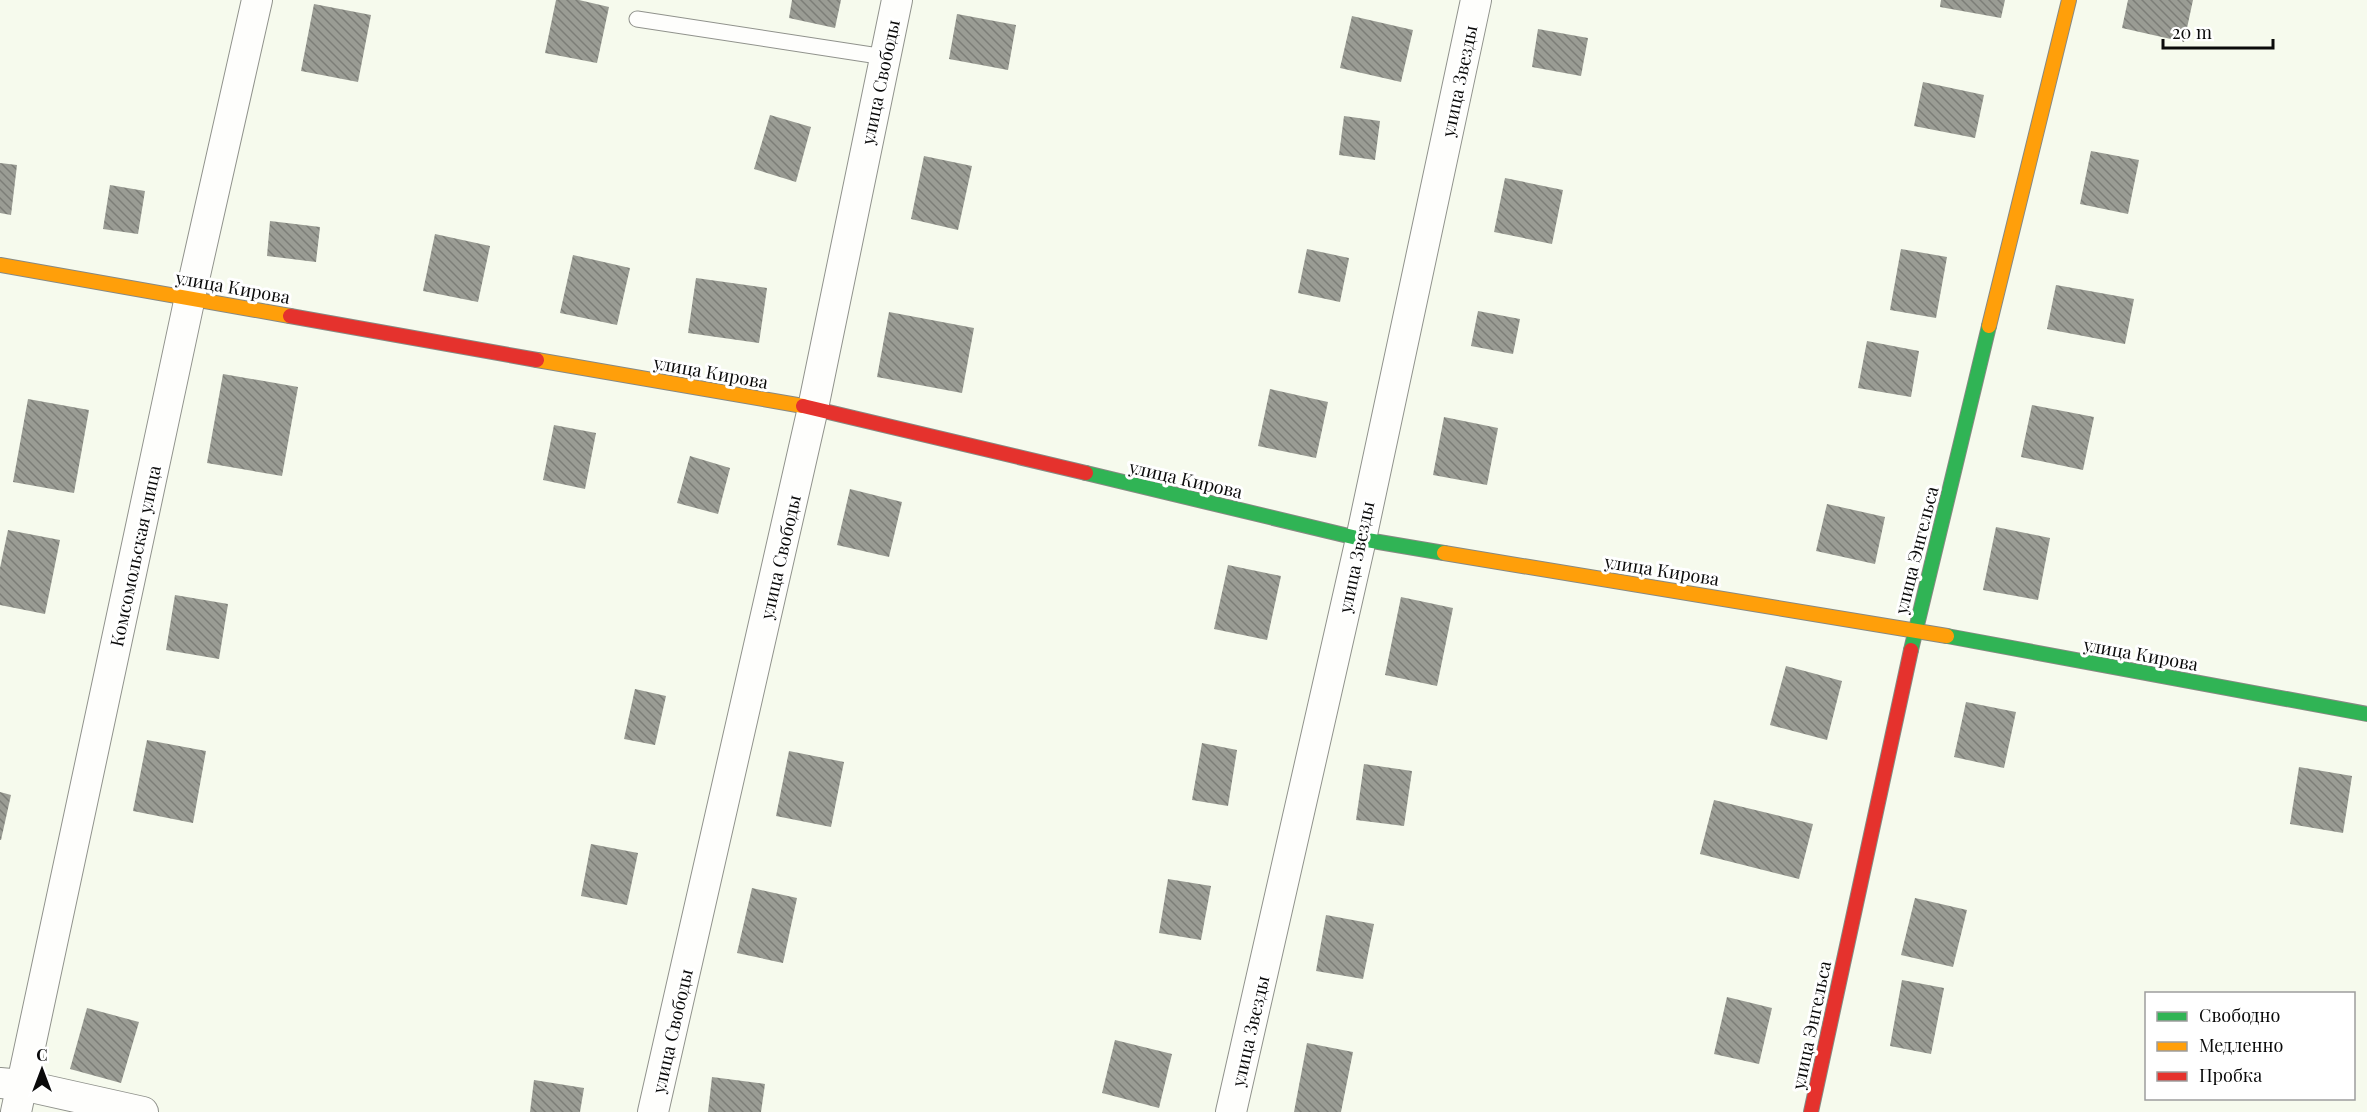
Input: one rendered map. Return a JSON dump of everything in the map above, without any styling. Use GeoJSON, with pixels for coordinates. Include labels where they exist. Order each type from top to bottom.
{"type":"FeatureCollection","features":[{"type":"Feature","properties":{"kind":"street","name":"Комсомольская улица"},"geometry":{"type":"LineString","coordinates":[[13,1093],[257,0]]}},
{"type":"Feature","properties":{"kind":"street","name":"улица Свободы"},"geometry":{"type":"LineString","coordinates":[[654,1112],[813,408],[897,0]]}},
{"type":"Feature","properties":{"kind":"street","name":"улица Звезды"},"geometry":{"type":"LineString","coordinates":[[1231,1112],[1361,539],[1476,0]]}},
{"type":"Feature","properties":{"kind":"street","name":"улица Энгельса"},"geometry":{"type":"LineString","coordinates":[[1811,1112],[1915,630],[2069,0]]}},
{"type":"Feature","properties":{"kind":"street","name":"улица Кирова"},"geometry":{"type":"LineString","coordinates":[[0,265],[813,408],[1361,539],[1915,630],[2367,714]]}},
{"type":"Feature","properties":{"kind":"street"},"geometry":{"type":"LineString","coordinates":[[13,1093],[142,1112]]}},
{"type":"Feature","properties":{"kind":"lane"},"geometry":{"type":"LineString","coordinates":[[637,19],[885,57]]}},
{"type":"Feature","properties":{"kind":"building"},"geometry":{"type":"Polygon","coordinates":[[[556,0],[579,0],[609,7],[597,63],[545,53],[556,0]]]}},
{"type":"Feature","properties":{"kind":"building"},"geometry":{"type":"Polygon","coordinates":[[[792,0],[841,0],[835,28],[789,18],[792,0]]]}},
{"type":"Feature","properties":{"kind":"building"},"geometry":{"type":"Polygon","coordinates":[[[1941,0],[2005,0],[2001,18],[1940,7],[1941,0]]]}},
{"type":"Feature","properties":{"kind":"building"},"geometry":{"type":"Polygon","coordinates":[[[2128,0],[2193,0],[2184,42],[2122,28],[2128,0]]]}},
{"type":"Feature","properties":{"kind":"building"},"geometry":{"type":"Polygon","coordinates":[[[314,4],[371,15],[358,82],[301,71],[314,4]]]}},
{"type":"Feature","properties":{"kind":"building"},"geometry":{"type":"Polygon","coordinates":[[[957,14],[1016,25],[1008,70],[949,59],[957,14]]]}},
{"type":"Feature","properties":{"kind":"building"},"geometry":{"type":"Polygon","coordinates":[[[1352,16],[1413,30],[1401,82],[1340,68],[1352,16]]]}},
{"type":"Feature","properties":{"kind":"building"},"geometry":{"type":"Polygon","coordinates":[[[1538,29],[1588,38],[1581,76],[1532,67],[1538,29]]]}},
{"type":"Feature","properties":{"kind":"building"},"geometry":{"type":"Polygon","coordinates":[[[1923,82],[1984,95],[1975,138],[1914,126],[1923,82]]]}},
{"type":"Feature","properties":{"kind":"building"},"geometry":{"type":"Polygon","coordinates":[[[770,115],[811,127],[796,182],[754,169],[770,115]]]}},
{"type":"Feature","properties":{"kind":"building"},"geometry":{"type":"Polygon","coordinates":[[[1344,116],[1380,121],[1375,160],[1339,155],[1344,116]]]}},
{"type":"Feature","properties":{"kind":"building"},"geometry":{"type":"Polygon","coordinates":[[[2091,151],[2139,160],[2128,214],[2080,204],[2091,151]]]}},
{"type":"Feature","properties":{"kind":"building"},"geometry":{"type":"Polygon","coordinates":[[[924,156],[972,166],[958,230],[911,219],[924,156]]]}},
{"type":"Feature","properties":{"kind":"building"},"geometry":{"type":"Polygon","coordinates":[[[0,163],[17,165],[11,215],[0,213],[0,163]]]}},
{"type":"Feature","properties":{"kind":"building"},"geometry":{"type":"Polygon","coordinates":[[[1505,178],[1563,190],[1552,244],[1494,232],[1505,178]]]}},
{"type":"Feature","properties":{"kind":"building"},"geometry":{"type":"Polygon","coordinates":[[[110,185],[145,191],[138,234],[103,229],[110,185]]]}},
{"type":"Feature","properties":{"kind":"building"},"geometry":{"type":"Polygon","coordinates":[[[270,221],[320,227],[316,262],[267,256],[270,221]]]}},
{"type":"Feature","properties":{"kind":"building"},"geometry":{"type":"Polygon","coordinates":[[[435,234],[490,246],[478,302],[423,291],[435,234]]]}},
{"type":"Feature","properties":{"kind":"building"},"geometry":{"type":"Polygon","coordinates":[[[1307,249],[1349,258],[1340,302],[1298,293],[1307,249]]]}},
{"type":"Feature","properties":{"kind":"building"},"geometry":{"type":"Polygon","coordinates":[[[1901,249],[1947,257],[1936,318],[1890,310],[1901,249]]]}},
{"type":"Feature","properties":{"kind":"building"},"geometry":{"type":"Polygon","coordinates":[[[573,255],[630,268],[617,325],[560,313],[573,255]]]}},
{"type":"Feature","properties":{"kind":"building"},"geometry":{"type":"Polygon","coordinates":[[[696,278],[767,288],[759,343],[688,333],[696,278]]]}},
{"type":"Feature","properties":{"kind":"building"},"geometry":{"type":"Polygon","coordinates":[[[2056,285],[2134,299],[2125,344],[2047,329],[2056,285]]]}},
{"type":"Feature","properties":{"kind":"building"},"geometry":{"type":"Polygon","coordinates":[[[1478,311],[1520,319],[1513,354],[1471,346],[1478,311]]]}},
{"type":"Feature","properties":{"kind":"building"},"geometry":{"type":"Polygon","coordinates":[[[889,312],[974,328],[962,393],[877,377],[889,312]]]}},
{"type":"Feature","properties":{"kind":"building"},"geometry":{"type":"Polygon","coordinates":[[[1867,341],[1919,351],[1911,397],[1858,388],[1867,341]]]}},
{"type":"Feature","properties":{"kind":"building"},"geometry":{"type":"Polygon","coordinates":[[[223,374],[298,387],[282,476],[207,463],[223,374]]]}},
{"type":"Feature","properties":{"kind":"building"},"geometry":{"type":"Polygon","coordinates":[[[1270,389],[1328,402],[1316,458],[1258,446],[1270,389]]]}},
{"type":"Feature","properties":{"kind":"building"},"geometry":{"type":"Polygon","coordinates":[[[28,399],[89,410],[74,493],[13,482],[28,399]]]}},
{"type":"Feature","properties":{"kind":"building"},"geometry":{"type":"Polygon","coordinates":[[[2032,405],[2094,417],[2083,470],[2021,457],[2032,405]]]}},
{"type":"Feature","properties":{"kind":"building"},"geometry":{"type":"Polygon","coordinates":[[[1444,417],[1498,428],[1487,485],[1433,475],[1444,417]]]}},
{"type":"Feature","properties":{"kind":"building"},"geometry":{"type":"Polygon","coordinates":[[[554,425],[596,433],[585,489],[543,480],[554,425]]]}},
{"type":"Feature","properties":{"kind":"building"},"geometry":{"type":"Polygon","coordinates":[[[690,456],[730,468],[718,514],[677,503],[690,456]]]}},
{"type":"Feature","properties":{"kind":"building"},"geometry":{"type":"Polygon","coordinates":[[[850,489],[902,502],[889,557],[837,545],[850,489]]]}},
{"type":"Feature","properties":{"kind":"building"},"geometry":{"type":"Polygon","coordinates":[[[1827,504],[1885,517],[1875,564],[1816,551],[1827,504]]]}},
{"type":"Feature","properties":{"kind":"building"},"geometry":{"type":"Polygon","coordinates":[[[1996,527],[2050,538],[2038,600],[1983,590],[1996,527]]]}},
{"type":"Feature","properties":{"kind":"building"},"geometry":{"type":"Polygon","coordinates":[[[8,530],[60,540],[45,614],[0,605],[0,568],[8,530]]]}},
{"type":"Feature","properties":{"kind":"building"},"geometry":{"type":"Polygon","coordinates":[[[1228,565],[1281,576],[1267,640],[1214,629],[1228,565]]]}},
{"type":"Feature","properties":{"kind":"building"},"geometry":{"type":"Polygon","coordinates":[[[175,595],[228,604],[219,659],[166,650],[175,595]]]}},
{"type":"Feature","properties":{"kind":"building"},"geometry":{"type":"Polygon","coordinates":[[[1401,597],[1453,608],[1437,686],[1385,675],[1401,597]]]}},
{"type":"Feature","properties":{"kind":"building"},"geometry":{"type":"Polygon","coordinates":[[[1786,666],[1842,681],[1827,740],[1770,725],[1786,666]]]}},
{"type":"Feature","properties":{"kind":"building"},"geometry":{"type":"Polygon","coordinates":[[[635,689],[666,696],[655,745],[624,739],[635,689]]]}},
{"type":"Feature","properties":{"kind":"building"},"geometry":{"type":"Polygon","coordinates":[[[1966,702],[2016,712],[2004,768],[1954,757],[1966,702]]]}},
{"type":"Feature","properties":{"kind":"building"},"geometry":{"type":"Polygon","coordinates":[[[147,740],[206,751],[193,823],[133,811],[147,740]]]}},
{"type":"Feature","properties":{"kind":"building"},"geometry":{"type":"Polygon","coordinates":[[[1202,743],[1237,750],[1228,806],[1192,800],[1202,743]]]}},
{"type":"Feature","properties":{"kind":"building"},"geometry":{"type":"Polygon","coordinates":[[[789,751],[844,762],[831,827],[776,816],[789,751]]]}},
{"type":"Feature","properties":{"kind":"building"},"geometry":{"type":"Polygon","coordinates":[[[1364,764],[1412,771],[1404,826],[1356,820],[1364,764]]]}},
{"type":"Feature","properties":{"kind":"building"},"geometry":{"type":"Polygon","coordinates":[[[2299,767],[2352,776],[2343,833],[2290,824],[2299,767]]]}},
{"type":"Feature","properties":{"kind":"building"},"geometry":{"type":"Polygon","coordinates":[[[0,792],[11,795],[1,840],[0,840],[0,792]]]}},
{"type":"Feature","properties":{"kind":"building"},"geometry":{"type":"Polygon","coordinates":[[[1714,800],[1813,824],[1799,879],[1700,854],[1714,800]]]}},
{"type":"Feature","properties":{"kind":"building"},"geometry":{"type":"Polygon","coordinates":[[[591,844],[638,853],[627,905],[581,896],[591,844]]]}},
{"type":"Feature","properties":{"kind":"building"},"geometry":{"type":"Polygon","coordinates":[[[1168,879],[1211,886],[1201,940],[1159,933],[1168,879]]]}},
{"type":"Feature","properties":{"kind":"building"},"geometry":{"type":"Polygon","coordinates":[[[752,888],[797,898],[783,963],[737,953],[752,888]]]}},
{"type":"Feature","properties":{"kind":"building"},"geometry":{"type":"Polygon","coordinates":[[[1915,898],[1967,910],[1953,967],[1901,955],[1915,898]]]}},
{"type":"Feature","properties":{"kind":"building"},"geometry":{"type":"Polygon","coordinates":[[[1326,915],[1374,924],[1363,979],[1316,971],[1326,915]]]}},
{"type":"Feature","properties":{"kind":"building"},"geometry":{"type":"Polygon","coordinates":[[[1902,980],[1944,988],[1931,1054],[1890,1046],[1902,980]]]}},
{"type":"Feature","properties":{"kind":"building"},"geometry":{"type":"Polygon","coordinates":[[[1727,997],[1772,1008],[1759,1064],[1714,1054],[1727,997]]]}},
{"type":"Feature","properties":{"kind":"building"},"geometry":{"type":"Polygon","coordinates":[[[87,1008],[139,1022],[121,1083],[70,1069],[87,1008]]]}},
{"type":"Feature","properties":{"kind":"building"},"geometry":{"type":"Polygon","coordinates":[[[1115,1040],[1172,1054],[1159,1108],[1102,1093],[1115,1040]]]}},
{"type":"Feature","properties":{"kind":"building"},"geometry":{"type":"Polygon","coordinates":[[[1307,1043],[1353,1052],[1341,1112],[1294,1112],[1307,1043]]]}},
{"type":"Feature","properties":{"kind":"building"},"geometry":{"type":"Polygon","coordinates":[[[712,1077],[765,1084],[761,1112],[708,1112],[712,1077]]]}},
{"type":"Feature","properties":{"kind":"building"},"geometry":{"type":"Polygon","coordinates":[[[534,1080],[584,1088],[580,1112],[530,1112],[534,1080]]]}},
{"type":"Feature","properties":{"kind":"traffic: fast"},"geometry":{"type":"LineString","coordinates":[[1911,650],[1989,326]]}},
{"type":"Feature","properties":{"kind":"traffic: fast"},"geometry":{"type":"LineString","coordinates":[[1086,473],[1361,539],[1444,553]]}},
{"type":"Feature","properties":{"kind":"traffic: fast"},"geometry":{"type":"LineString","coordinates":[[1947,636],[2367,714]]}},
{"type":"Feature","properties":{"kind":"traffic: slow"},"geometry":{"type":"LineString","coordinates":[[1989,326],[2069,0]]}},
{"type":"Feature","properties":{"kind":"traffic: slow"},"geometry":{"type":"LineString","coordinates":[[0,265],[290,316]]}},
{"type":"Feature","properties":{"kind":"traffic: slow"},"geometry":{"type":"LineString","coordinates":[[537,360],[803,406]]}},
{"type":"Feature","properties":{"kind":"traffic: slow"},"geometry":{"type":"LineString","coordinates":[[1444,553],[1947,636]]}},
{"type":"Feature","properties":{"kind":"traffic: jam"},"geometry":{"type":"LineString","coordinates":[[290,316],[537,360]]}},
{"type":"Feature","properties":{"kind":"traffic: jam"},"geometry":{"type":"LineString","coordinates":[[803,406],[1086,473]]}},
{"type":"Feature","properties":{"kind":"traffic: jam"},"geometry":{"type":"LineString","coordinates":[[1811,1112],[1911,650]]}}]}
